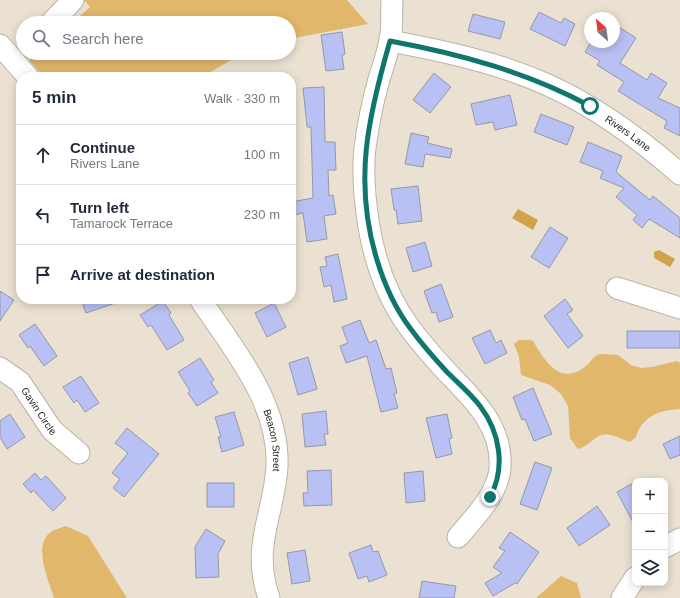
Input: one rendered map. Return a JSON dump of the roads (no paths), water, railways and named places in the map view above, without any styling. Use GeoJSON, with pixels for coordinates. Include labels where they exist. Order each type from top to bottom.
{"type":"FeatureCollection","features":[{"type":"Feature","properties":{"kind":"street"},"geometry":{"type":"LineString","coordinates":[[57,16],[72,0]]}},
{"type":"Feature","properties":{"kind":"street"},"geometry":{"type":"LineString","coordinates":[[392,0],[390,41],[378,84],[365,149],[364,165],[366,205],[373,246],[388,289],[408,326],[447,372],[481,408],[493,430],[499,451],[500,469],[495,488],[458,537]]}},
{"type":"Feature","properties":{"kind":"street","name":"Rivers Lane"},"geometry":{"type":"LineString","coordinates":[[390,41],[435,50],[497,66],[549,85],[590,106],[632,134],[680,174]]}},
{"type":"Feature","properties":{"kind":"street"},"geometry":{"type":"LineString","coordinates":[[18,60],[25,72]]}},
{"type":"Feature","properties":{"kind":"street"},"geometry":{"type":"LineString","coordinates":[[617,288],[680,308]]}},
{"type":"Feature","properties":{"kind":"street","name":"Beacon Street"},"geometry":{"type":"LineString","coordinates":[[203,304],[256,386],[268,410],[273,428],[277,466],[265,530],[262,556],[264,580],[269,598]]}},
{"type":"Feature","properties":{"kind":"street","name":"Gavin Circle"},"geometry":{"type":"LineString","coordinates":[[0,368],[20,382],[52,430],[79,453]]}},
{"type":"Feature","properties":{"kind":"street"},"geometry":{"type":"LineString","coordinates":[[668,545],[680,539]]}},
{"type":"Feature","properties":{"kind":"street"},"geometry":{"type":"LineString","coordinates":[[622,598],[632,583]]}}]}
